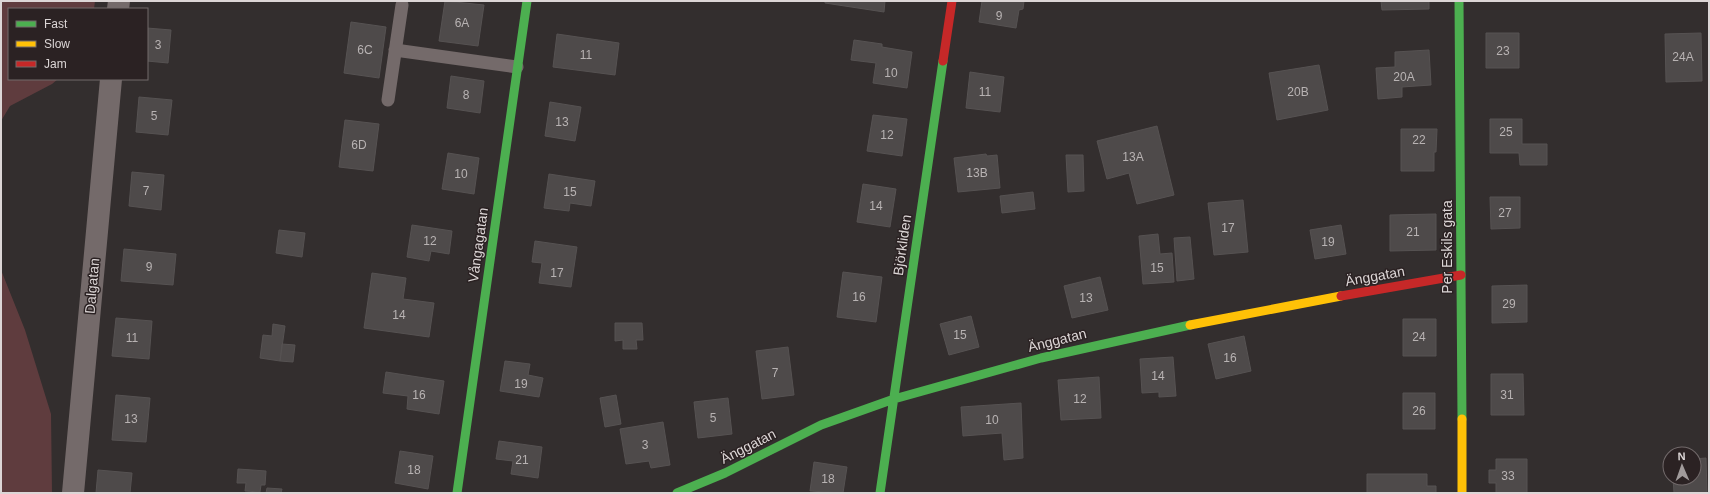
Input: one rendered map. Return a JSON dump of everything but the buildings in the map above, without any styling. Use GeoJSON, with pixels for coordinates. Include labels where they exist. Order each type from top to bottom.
{"type":"FeatureCollection","features":[{"type":"Feature","properties":{"kind":"street","name":"Vångagatan"},"geometry":{"type":"LineString","coordinates":[[457,493],[527,1]]}},
{"type":"Feature","properties":{"kind":"street","name":"Björkliden"},"geometry":{"type":"LineString","coordinates":[[880,493],[952,1]]}},
{"type":"Feature","properties":{"kind":"street","name":"Per Eskils gata"},"geometry":{"type":"LineString","coordinates":[[1459,1],[1462,493]]}},
{"type":"Feature","properties":{"kind":"street","name":"Dalgatan"},"geometry":{"type":"LineString","coordinates":[[73,493],[112,80]]}},
{"type":"Feature","properties":{"kind":"street","name":"Änggatan"},"geometry":{"type":"LineString","coordinates":[[677,493],[724,473],[821,425],[894,399],[1041,358],[1159,331],[1306,302],[1461,275]]}},
{"type":"Feature","properties":{"kind":"lane"},"geometry":{"type":"LineString","coordinates":[[388,100],[402,5]]}},
{"type":"Feature","properties":{"kind":"lane"},"geometry":{"type":"LineString","coordinates":[[395,50],[517,67]]}},
{"type":"Feature","properties":{"kind":"shaded area"},"geometry":{"type":"Polygon","coordinates":[[[1,1],[95,1],[94,8],[8,8],[8,80],[57,80],[10,106],[1,121],[1,1]]]}},
{"type":"Feature","properties":{"kind":"shaded area"},"geometry":{"type":"Polygon","coordinates":[[[1,270],[25,330],[51,414],[52,493],[1,493],[1,270]]]}},
{"type":"Feature","properties":{"kind":"traffic: fast"},"geometry":{"type":"LineString","coordinates":[[457,493],[527,1]]}},
{"type":"Feature","properties":{"kind":"traffic: fast"},"geometry":{"type":"LineString","coordinates":[[1459,1],[1462,419]]}},
{"type":"Feature","properties":{"kind":"traffic: fast"},"geometry":{"type":"LineString","coordinates":[[880,493],[943,61]]}},
{"type":"Feature","properties":{"kind":"traffic: fast"},"geometry":{"type":"LineString","coordinates":[[677,493],[725,473],[821,425],[894,399],[1041,358],[1190,325]]}},
{"type":"Feature","properties":{"kind":"traffic: slow"},"geometry":{"type":"LineString","coordinates":[[1190,325],[1341,296]]}},
{"type":"Feature","properties":{"kind":"traffic: slow"},"geometry":{"type":"LineString","coordinates":[[1462,419],[1462,493]]}},
{"type":"Feature","properties":{"kind":"traffic: jam"},"geometry":{"type":"LineString","coordinates":[[943,61],[952,1]]}},
{"type":"Feature","properties":{"kind":"traffic: jam"},"geometry":{"type":"LineString","coordinates":[[1341,296],[1461,275]]}}]}
